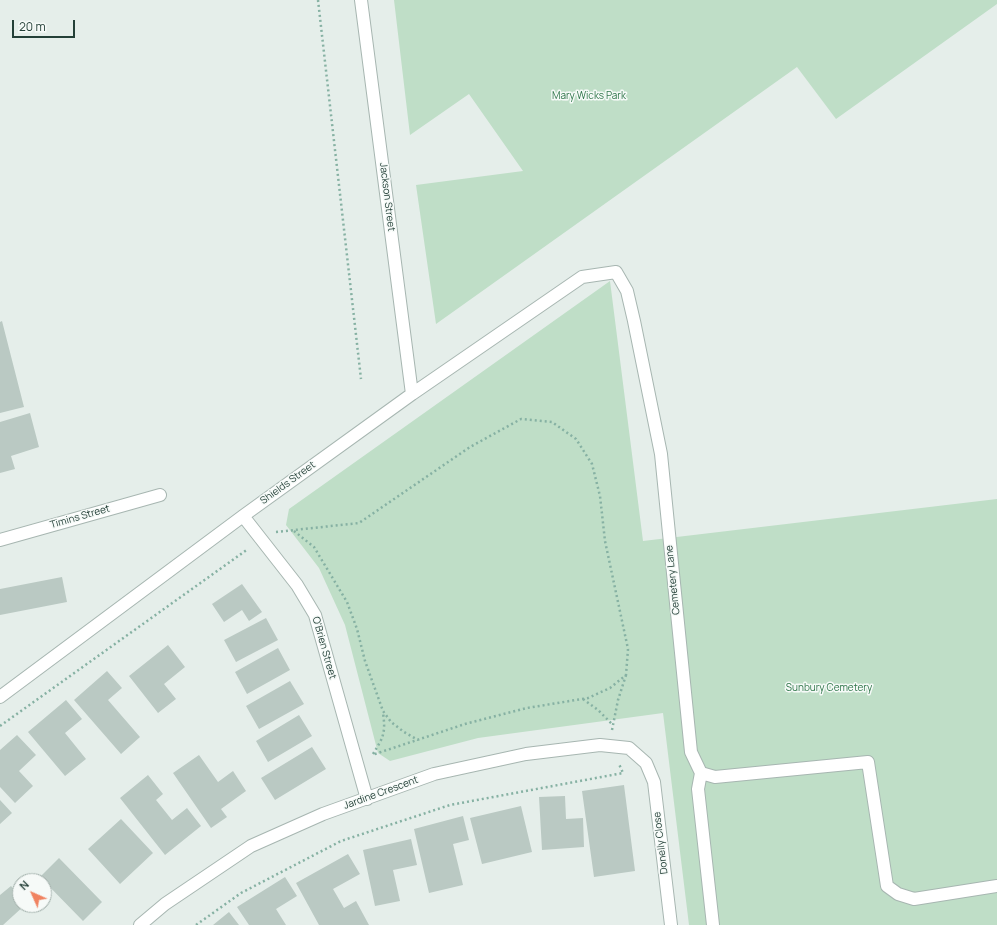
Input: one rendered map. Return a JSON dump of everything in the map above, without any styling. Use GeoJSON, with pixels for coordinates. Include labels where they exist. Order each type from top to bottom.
{"type":"FeatureCollection","features":[{"type":"Feature","properties":{"kind":"street","name":"Jackson Street"},"geometry":{"type":"LineString","coordinates":[[362,0],[412,394]]}},
{"type":"Feature","properties":{"kind":"street","name":"Cemetery Lane"},"geometry":{"type":"LineString","coordinates":[[582,277],[616,272],[627,291],[631,306],[661,454],[691,752],[701,773]]}},
{"type":"Feature","properties":{"kind":"street","name":"Shields Street"},"geometry":{"type":"LineString","coordinates":[[0,697],[243,516],[412,394],[582,277]]}},
{"type":"Feature","properties":{"kind":"street","name":"Timins Street"},"geometry":{"type":"LineString","coordinates":[[0,540],[160,495]]}},
{"type":"Feature","properties":{"kind":"street","name":"O'Brien Street"},"geometry":{"type":"LineString","coordinates":[[243,516],[297,585],[315,615],[367,798]]}},
{"type":"Feature","properties":{"kind":"street","name":"Jardine Crescent"},"geometry":{"type":"LineString","coordinates":[[140,925],[165,904],[251,846],[323,814],[434,774],[526,754],[600,745],[629,748],[646,763]]}},
{"type":"Feature","properties":{"kind":"street"},"geometry":{"type":"LineString","coordinates":[[713,925],[698,789],[701,773],[715,778],[868,762],[887,886],[898,894],[914,899],[997,886]]}},
{"type":"Feature","properties":{"kind":"street","name":"Donelly Close"},"geometry":{"type":"LineString","coordinates":[[646,763],[654,782],[671,925]]}},
{"type":"Feature","properties":{"kind":"path"},"geometry":{"type":"LineString","coordinates":[[318,0],[361,379]]}},
{"type":"Feature","properties":{"kind":"path"},"geometry":{"type":"LineString","coordinates":[[0,726],[262,539],[273,533],[358,523],[470,447],[521,419],[552,422],[576,439],[592,464],[600,496],[605,541],[619,614],[628,649],[626,675],[618,700],[611,746],[623,773],[450,805],[340,841],[241,893],[196,925]]}},
{"type":"Feature","properties":{"kind":"path"},"geometry":{"type":"LineString","coordinates":[[293,531],[314,547],[347,602],[357,629],[365,661],[383,711],[385,727],[382,740],[372,755]]}},
{"type":"Feature","properties":{"kind":"path"},"geometry":{"type":"LineString","coordinates":[[356,761],[465,724],[527,708],[588,698],[610,688],[626,675]]}},
{"type":"Feature","properties":{"kind":"path"},"geometry":{"type":"LineString","coordinates":[[582,699],[598,710],[613,725]]}},
{"type":"Feature","properties":{"kind":"path"},"geometry":{"type":"LineString","coordinates":[[383,711],[391,722],[418,740]]}},
{"type":"Feature","properties":{"kind":"green space","name":"Mary Wicks Park"},"geometry":{"type":"Polygon","coordinates":[[[394,0],[997,0],[997,4],[836,119],[797,67],[436,324],[416,185],[523,171],[469,94],[410,135],[394,0]]]}},
{"type":"Feature","properties":{"kind":"green space","name":"Sunbury Cemetery"},"geometry":{"type":"Polygon","coordinates":[[[610,281],[643,541],[997,499],[997,925],[689,925],[663,713],[478,738],[390,761],[378,753],[345,625],[319,568],[286,525],[289,509],[610,281]]]}},
{"type":"Feature","properties":{"kind":"building"},"geometry":{"type":"Polygon","coordinates":[[[2,321],[24,407],[0,413],[0,322],[2,321]]]}},
{"type":"Feature","properties":{"kind":"building"},"geometry":{"type":"Polygon","coordinates":[[[30,413],[39,447],[11,456],[15,469],[0,473],[0,422],[30,413]]]}},
{"type":"Feature","properties":{"kind":"building"},"geometry":{"type":"Polygon","coordinates":[[[62,577],[67,602],[0,615],[0,589],[62,577]]]}},
{"type":"Feature","properties":{"kind":"building"},"geometry":{"type":"Polygon","coordinates":[[[242,584],[262,612],[249,621],[242,610],[224,622],[212,604],[242,584]]]}},
{"type":"Feature","properties":{"kind":"building"},"geometry":{"type":"Polygon","coordinates":[[[266,618],[278,640],[236,662],[224,640],[266,618]]]}},
{"type":"Feature","properties":{"kind":"building"},"geometry":{"type":"Polygon","coordinates":[[[168,645],[185,667],[164,684],[176,699],[158,713],[129,676],[168,645]]]}},
{"type":"Feature","properties":{"kind":"building"},"geometry":{"type":"Polygon","coordinates":[[[278,648],[290,670],[247,694],[235,672],[278,648]]]}},
{"type":"Feature","properties":{"kind":"building"},"geometry":{"type":"Polygon","coordinates":[[[107,671],[122,688],[108,700],[140,737],[121,754],[74,700],[107,671]]]}},
{"type":"Feature","properties":{"kind":"building"},"geometry":{"type":"Polygon","coordinates":[[[290,681],[304,704],[259,729],[246,706],[290,681]]]}},
{"type":"Feature","properties":{"kind":"building"},"geometry":{"type":"Polygon","coordinates":[[[66,700],[82,719],[65,733],[86,759],[65,776],[28,732],[66,700]]]}},
{"type":"Feature","properties":{"kind":"building"},"geometry":{"type":"Polygon","coordinates":[[[299,715],[312,736],[268,762],[256,741],[299,715]]]}},
{"type":"Feature","properties":{"kind":"building"},"geometry":{"type":"Polygon","coordinates":[[[17,735],[36,755],[19,771],[33,786],[15,803],[0,787],[0,750],[17,735]]]}},
{"type":"Feature","properties":{"kind":"building"},"geometry":{"type":"Polygon","coordinates":[[[312,747],[326,769],[275,800],[261,778],[312,747]]]}},
{"type":"Feature","properties":{"kind":"building"},"geometry":{"type":"Polygon","coordinates":[[[199,755],[218,782],[233,771],[246,791],[221,809],[227,817],[211,828],[173,773],[199,755]]]}},
{"type":"Feature","properties":{"kind":"building"},"geometry":{"type":"Polygon","coordinates":[[[148,775],[163,794],[156,800],[172,820],[187,808],[201,826],[165,855],[120,798],[148,775]]]}},
{"type":"Feature","properties":{"kind":"building"},"geometry":{"type":"Polygon","coordinates":[[[624,785],[635,871],[594,877],[582,791],[624,785]]]}},
{"type":"Feature","properties":{"kind":"building"},"geometry":{"type":"Polygon","coordinates":[[[565,796],[566,819],[583,818],[584,847],[542,850],[539,797],[565,796]]]}},
{"type":"Feature","properties":{"kind":"building"},"geometry":{"type":"Polygon","coordinates":[[[0,800],[12,813],[0,824],[0,800]]]}},
{"type":"Feature","properties":{"kind":"building"},"geometry":{"type":"Polygon","coordinates":[[[521,806],[532,852],[482,864],[470,818],[521,806]]]}},
{"type":"Feature","properties":{"kind":"building"},"geometry":{"type":"Polygon","coordinates":[[[463,816],[469,840],[453,844],[463,885],[429,893],[414,829],[463,816]]]}},
{"type":"Feature","properties":{"kind":"building"},"geometry":{"type":"Polygon","coordinates":[[[121,819],[153,853],[120,884],[88,849],[121,819]]]}},
{"type":"Feature","properties":{"kind":"building"},"geometry":{"type":"Polygon","coordinates":[[[411,839],[417,865],[393,870],[400,901],[375,906],[363,850],[411,839]]]}},
{"type":"Feature","properties":{"kind":"building"},"geometry":{"type":"Polygon","coordinates":[[[348,854],[360,874],[333,889],[344,908],[356,901],[369,925],[319,925],[296,883],[348,854]]]}},
{"type":"Feature","properties":{"kind":"building"},"geometry":{"type":"Polygon","coordinates":[[[59,858],[102,902],[83,921],[52,889],[52,873],[44,873],[59,858]]]}},
{"type":"Feature","properties":{"kind":"building"},"geometry":{"type":"Polygon","coordinates":[[[285,877],[297,896],[276,909],[286,925],[249,925],[237,907],[285,877]]]}},
{"type":"Feature","properties":{"kind":"building"},"geometry":{"type":"Polygon","coordinates":[[[11,886],[12,887],[12,913],[16,913],[3,925],[0,925],[0,895],[11,886]]]}},
{"type":"Feature","properties":{"kind":"building"},"geometry":{"type":"Polygon","coordinates":[[[229,912],[239,925],[213,925],[229,912]]]}}]}
